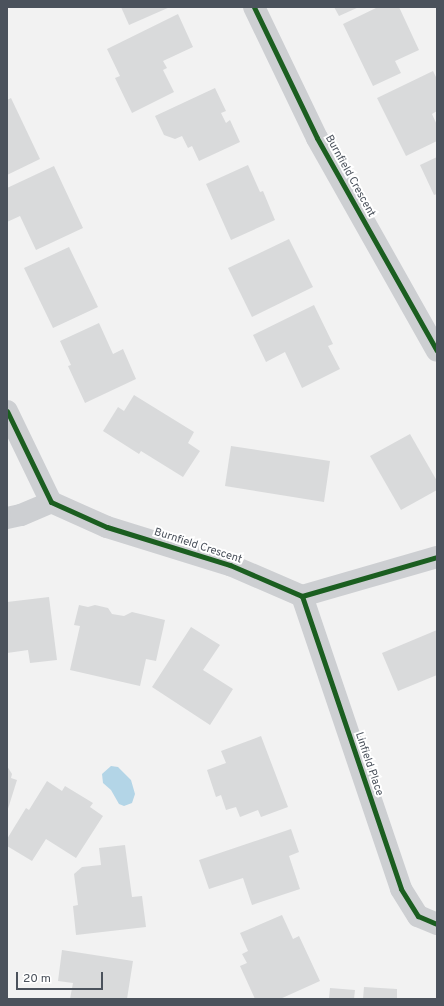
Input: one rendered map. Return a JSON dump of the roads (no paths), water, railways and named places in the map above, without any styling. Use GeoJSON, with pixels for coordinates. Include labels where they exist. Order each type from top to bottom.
{"type":"FeatureCollection","features":[{"type":"Feature","properties":{"kind":"street","name":"Burnfield Crescent"},"geometry":{"type":"LineString","coordinates":[[254,7],[317,138],[437,351]]}},
{"type":"Feature","properties":{"kind":"street"},"geometry":{"type":"LineString","coordinates":[[7,410],[51,502],[21,515],[7,518]]}},
{"type":"Feature","properties":{"kind":"street","name":"Burnfield Crescent"},"geometry":{"type":"LineString","coordinates":[[51,502],[108,527],[230,565],[302,596]]}},
{"type":"Feature","properties":{"kind":"street"},"geometry":{"type":"LineString","coordinates":[[302,596],[437,557]]}},
{"type":"Feature","properties":{"kind":"street","name":"Linfield Place"},"geometry":{"type":"LineString","coordinates":[[302,596],[401,889],[418,916],[437,924]]}},
{"type":"Feature","properties":{"kind":"water"},"geometry":{"type":"Polygon","coordinates":[[[111,766],[118,767],[131,780],[135,794],[132,803],[124,806],[119,804],[111,790],[103,783],[102,774],[111,766]]]}}]}
